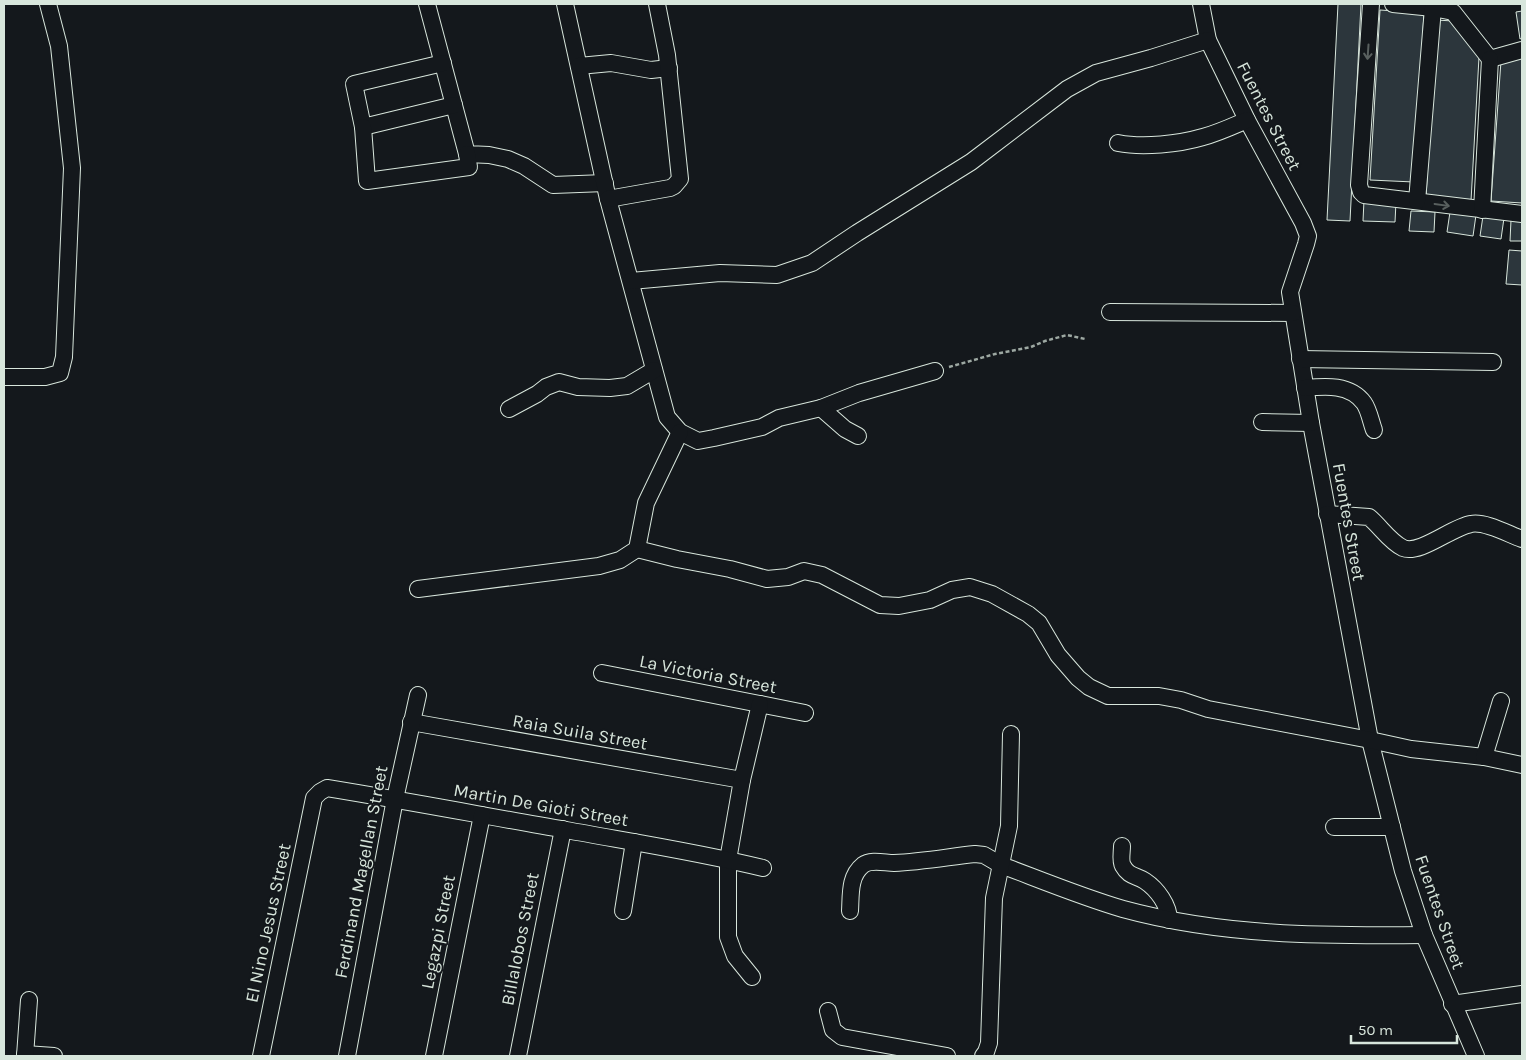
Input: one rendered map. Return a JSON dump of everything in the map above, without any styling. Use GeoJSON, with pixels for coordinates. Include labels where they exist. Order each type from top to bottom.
{"type":"FeatureCollection","features":[{"type":"Feature","properties":{"kind":"street"},"geometry":{"type":"LineString","coordinates":[[4,377],[45,377],[60,373],[64,357],[72,168],[59,46],[48,4]]}},
{"type":"Feature","properties":{"kind":"street"},"geometry":{"type":"LineString","coordinates":[[427,4],[454,105],[467,154],[469,167],[367,181],[363,127],[354,84],[443,64]]}},
{"type":"Feature","properties":{"kind":"street"},"geometry":{"type":"LineString","coordinates":[[565,4],[606,191],[654,370],[667,418],[680,432],[698,441],[762,427],[779,418],[821,408],[859,393],[935,371]]}},
{"type":"Feature","properties":{"kind":"street"},"geometry":{"type":"LineString","coordinates":[[467,154],[489,155],[508,159],[524,166],[553,185],[606,191],[670,188],[674,186],[680,179],[668,68],[658,4]]}},
{"type":"Feature","properties":{"kind":"street","name":"Fuentes Street"},"geometry":{"type":"LineString","coordinates":[[1201,4],[1208,40],[1247,120],[1303,223],[1308,236],[1290,292],[1292,313],[1327,514],[1370,740],[1402,871],[1424,936],[1476,1056]]}},
{"type":"Feature","properties":{"kind":"street"},"geometry":{"type":"LineString","coordinates":[[1372,4],[1360,192],[1364,195],[1522,214]]}},
{"type":"Feature","properties":{"kind":"street"},"geometry":{"type":"LineString","coordinates":[[1393,4],[1453,12],[1490,58],[1482,210]]}},
{"type":"Feature","properties":{"kind":"street"},"geometry":{"type":"LineString","coordinates":[[1416,201],[1433,8]]}},
{"type":"Feature","properties":{"kind":"street"},"geometry":{"type":"LineString","coordinates":[[631,281],[674,279],[720,273],[777,275],[812,263],[971,162],[1067,89],[1096,73],[1208,40]]}},
{"type":"Feature","properties":{"kind":"street"},"geometry":{"type":"LineString","coordinates":[[1490,58],[1522,50]]}},
{"type":"Feature","properties":{"kind":"street"},"geometry":{"type":"LineString","coordinates":[[579,66],[612,63],[651,70],[668,68]]}},
{"type":"Feature","properties":{"kind":"street"},"geometry":{"type":"LineString","coordinates":[[363,127],[454,105]]}},
{"type":"Feature","properties":{"kind":"street"},"geometry":{"type":"LineString","coordinates":[[1118,143],[1131,146],[1185,141],[1205,137],[1247,120]]}},
{"type":"Feature","properties":{"kind":"street"},"geometry":{"type":"LineString","coordinates":[[1110,312],[1292,313]]}},
{"type":"Feature","properties":{"kind":"street"},"geometry":{"type":"LineString","coordinates":[[1300,358],[1493,362]]}},
{"type":"Feature","properties":{"kind":"street"},"geometry":{"type":"LineString","coordinates":[[509,409],[546,387],[559,382],[578,387],[610,388],[627,386],[654,370]]}},
{"type":"Feature","properties":{"kind":"street"},"geometry":{"type":"LineString","coordinates":[[1305,388],[1327,386],[1349,390],[1365,404],[1374,430]]}},
{"type":"Feature","properties":{"kind":"street"},"geometry":{"type":"LineString","coordinates":[[821,408],[845,429],[858,436]]}},
{"type":"Feature","properties":{"kind":"street"},"geometry":{"type":"LineString","coordinates":[[1262,422],[1311,423]]}},
{"type":"Feature","properties":{"kind":"street"},"geometry":{"type":"LineString","coordinates":[[418,589],[599,566],[620,560],[637,549],[646,502],[680,432]]}},
{"type":"Feature","properties":{"kind":"street"},"geometry":{"type":"LineString","coordinates":[[1327,514],[1369,517],[1391,540],[1405,549],[1423,546],[1471,524],[1481,524],[1522,539]]}},
{"type":"Feature","properties":{"kind":"street"},"geometry":{"type":"LineString","coordinates":[[637,549],[767,579],[788,577],[804,571],[822,575],[880,605],[899,606],[930,600],[952,590],[970,587],[992,594],[1028,614],[1039,623],[1058,655],[1078,678],[1089,687],[1108,696],[1159,696],[1181,700],[1208,709],[1412,749],[1484,757],[1522,765]]}},
{"type":"Feature","properties":{"kind":"street","name":"La Victoria Street"},"geometry":{"type":"LineString","coordinates":[[602,673],[805,714]]}},
{"type":"Feature","properties":{"kind":"street","name":"Ferdinand Magellan Street"},"geometry":{"type":"LineString","coordinates":[[347,1056],[395,799],[418,696]]}},
{"type":"Feature","properties":{"kind":"street"},"geometry":{"type":"LineString","coordinates":[[1484,757],[1502,701]]}},
{"type":"Feature","properties":{"kind":"street"},"geometry":{"type":"LineString","coordinates":[[752,977],[735,956],[728,937],[728,860],[742,780],[760,704]]}},
{"type":"Feature","properties":{"kind":"street","name":"Raia Suila Street"},"geometry":{"type":"LineString","coordinates":[[411,722],[742,780]]}},
{"type":"Feature","properties":{"kind":"street"},"geometry":{"type":"LineString","coordinates":[[982,1056],[986,1052],[989,1043],[994,898],[1009,826],[1011,734]]}},
{"type":"Feature","properties":{"kind":"street","name":"Martin De Gioti Street"},"geometry":{"type":"LineString","coordinates":[[314,798],[327,788],[634,842],[763,868]]}},
{"type":"Feature","properties":{"kind":"street","name":"El Nino Jesus Street"},"geometry":{"type":"LineString","coordinates":[[261,1056],[314,798]]}},
{"type":"Feature","properties":{"kind":"street","name":"Legazpi Street"},"geometry":{"type":"LineString","coordinates":[[434,1056],[482,815]]}},
{"type":"Feature","properties":{"kind":"street"},"geometry":{"type":"LineString","coordinates":[[1334,827],[1392,827]]}},
{"type":"Feature","properties":{"kind":"street","name":"Billalobos Street"},"geometry":{"type":"LineString","coordinates":[[518,1056],[562,830]]}},
{"type":"Feature","properties":{"kind":"street"},"geometry":{"type":"LineString","coordinates":[[623,911],[634,842]]}},
{"type":"Feature","properties":{"kind":"street"},"geometry":{"type":"LineString","coordinates":[[1122,846],[1121,864],[1130,875],[1143,880],[1154,888],[1169,911],[1169,920]]}},
{"type":"Feature","properties":{"kind":"street"},"geometry":{"type":"LineString","coordinates":[[850,911],[851,888],[856,873],[864,864],[870,862],[894,863],[975,854],[984,855],[1001,865],[1122,909],[1169,920],[1232,930],[1310,936],[1424,936]]}},
{"type":"Feature","properties":{"kind":"street"},"geometry":{"type":"LineString","coordinates":[[1452,1004],[1522,994]]}},
{"type":"Feature","properties":{"kind":"street"},"geometry":{"type":"LineString","coordinates":[[29,1000],[25,1055],[54,1056]]}},
{"type":"Feature","properties":{"kind":"street"},"geometry":{"type":"LineString","coordinates":[[828,1011],[833,1030],[842,1037],[925,1054],[947,1056]]}},
{"type":"Feature","properties":{"kind":"path"},"geometry":{"type":"LineString","coordinates":[[935,371],[995,354],[1031,347],[1044,341],[1067,335],[1085,339]]}},
{"type":"Feature","properties":{"kind":"building"},"geometry":{"type":"Polygon","coordinates":[[[1338,4],[1361,4],[1350,221],[1327,220],[1338,4]]]}},
{"type":"Feature","properties":{"kind":"building"},"geometry":{"type":"Polygon","coordinates":[[[1380,10],[1424,13],[1414,182],[1370,180],[1380,10]]]}},
{"type":"Feature","properties":{"kind":"building"},"geometry":{"type":"Polygon","coordinates":[[[1522,11],[1522,38],[1520,39],[1516,12],[1522,11]]]}},
{"type":"Feature","properties":{"kind":"building"},"geometry":{"type":"Polygon","coordinates":[[[1435,20],[1454,21],[1479,57],[1471,201],[1426,199],[1435,20]]]}},
{"type":"Feature","properties":{"kind":"building"},"geometry":{"type":"Polygon","coordinates":[[[1522,55],[1522,203],[1491,201],[1501,61],[1522,55]]]}},
{"type":"Feature","properties":{"kind":"building"},"geometry":{"type":"Polygon","coordinates":[[[1364,200],[1396,202],[1395,222],[1363,221],[1364,200]]]}},
{"type":"Feature","properties":{"kind":"building"},"geometry":{"type":"Polygon","coordinates":[[[1411,211],[1435,212],[1434,232],[1409,231],[1411,211]]]}},
{"type":"Feature","properties":{"kind":"building"},"geometry":{"type":"Polygon","coordinates":[[[1450,212],[1476,215],[1473,236],[1447,232],[1450,212]]]}},
{"type":"Feature","properties":{"kind":"building"},"geometry":{"type":"Polygon","coordinates":[[[1483,216],[1504,218],[1501,239],[1480,236],[1483,216]]]}},
{"type":"Feature","properties":{"kind":"building"},"geometry":{"type":"Polygon","coordinates":[[[1511,220],[1522,221],[1522,241],[1510,241],[1511,220]]]}},
{"type":"Feature","properties":{"kind":"building"},"geometry":{"type":"Polygon","coordinates":[[[1509,250],[1522,251],[1522,285],[1506,284],[1509,250]]]}}]}
